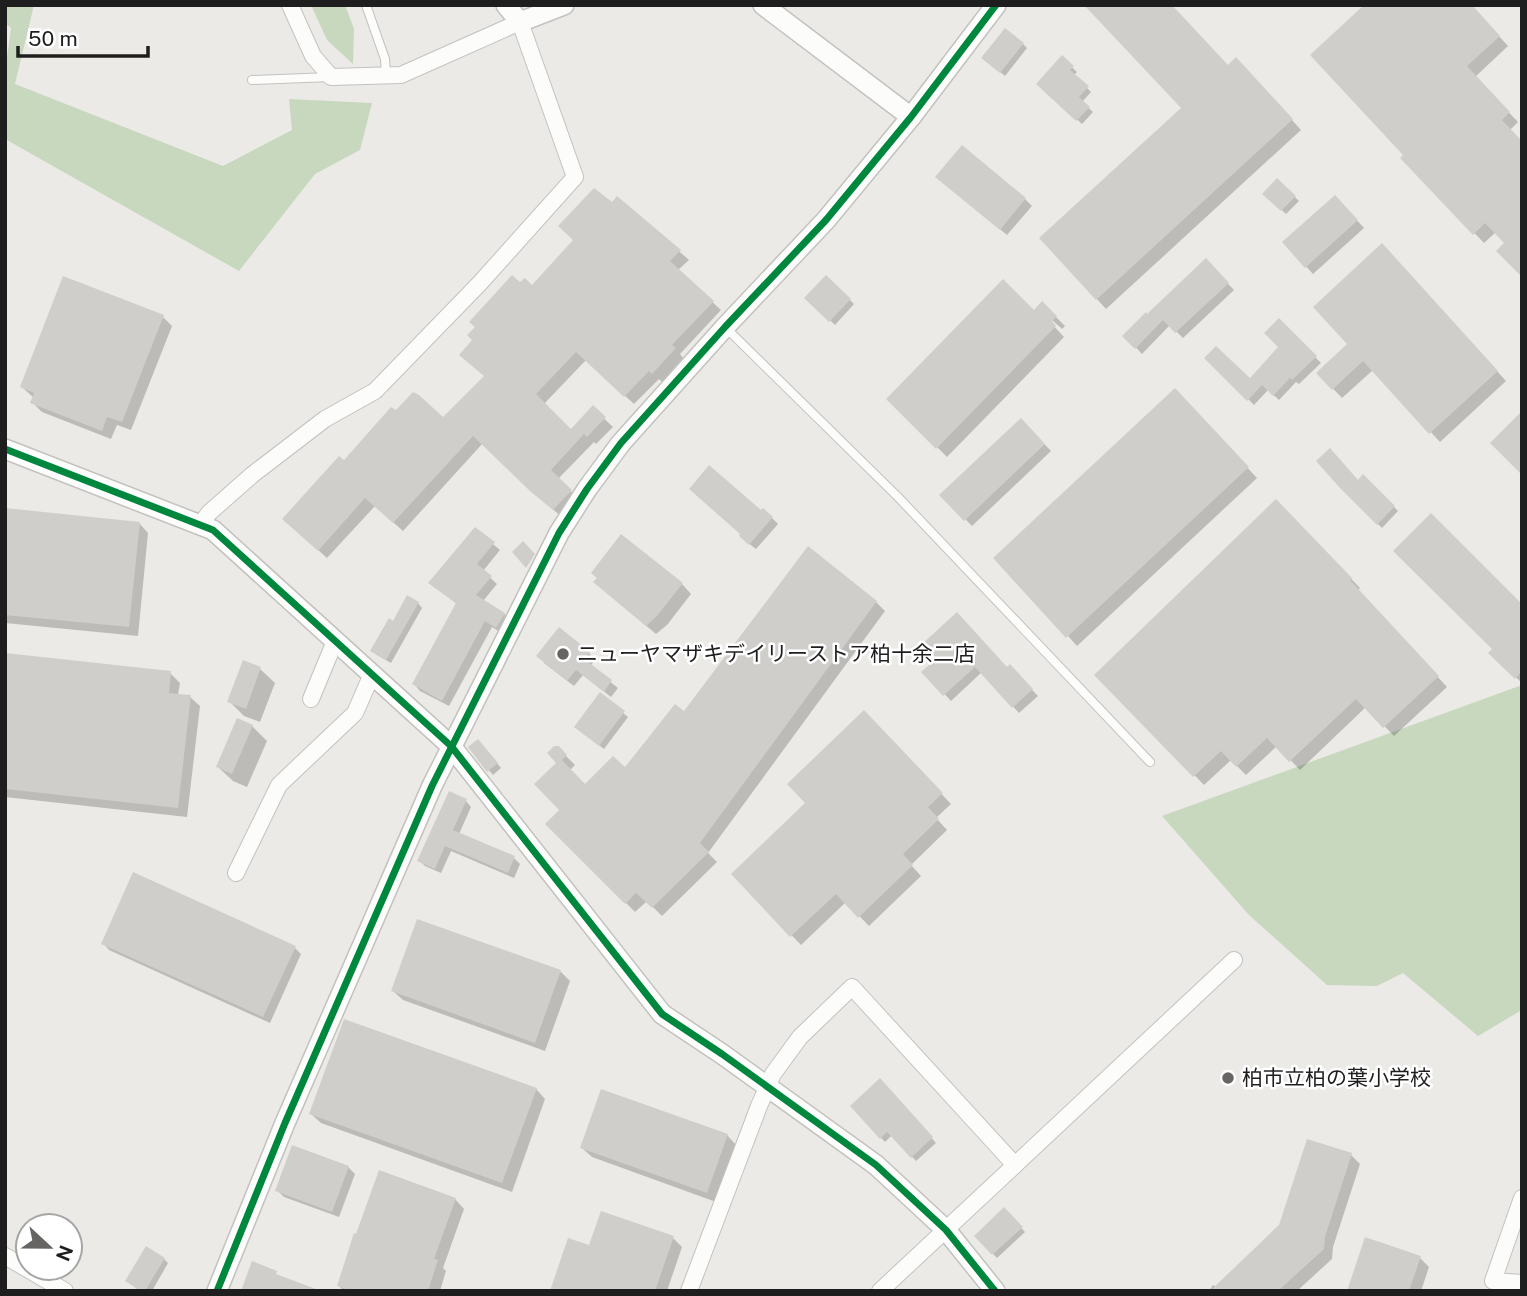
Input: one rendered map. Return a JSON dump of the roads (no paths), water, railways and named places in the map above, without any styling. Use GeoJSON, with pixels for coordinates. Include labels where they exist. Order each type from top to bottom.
{"type":"FeatureCollection","features":[{"type":"Feature","properties":{"kind":"street"},"geometry":{"type":"LineString","coordinates":[[290,5],[313,56],[331,77],[401,75],[564,5]]}},
{"type":"Feature","properties":{"kind":"street"},"geometry":{"type":"LineString","coordinates":[[201,524],[209,513],[252,475],[325,419],[375,391],[480,283],[575,177],[520,22],[506,5]]}},
{"type":"Feature","properties":{"kind":"street"},"geometry":{"type":"LineString","coordinates":[[763,5],[911,117]]}},
{"type":"Feature","properties":{"kind":"street"},"geometry":{"type":"LineString","coordinates":[[217,1291],[285,1123],[432,786],[559,533],[621,443],[826,220],[911,117],[996,5]]}},
{"type":"Feature","properties":{"kind":"street"},"geometry":{"type":"LineString","coordinates":[[5,449],[213,530],[451,746],[663,1014],[876,1165],[946,1230],[995,1291]]}},
{"type":"Feature","properties":{"kind":"street"},"geometry":{"type":"LineString","coordinates":[[311,699],[335,642]]}},
{"type":"Feature","properties":{"kind":"street"},"geometry":{"type":"LineString","coordinates":[[236,873],[279,785],[355,713],[372,674]]}},
{"type":"Feature","properties":{"kind":"street"},"geometry":{"type":"LineString","coordinates":[[880,1291],[1234,960]]}},
{"type":"Feature","properties":{"kind":"street"},"geometry":{"type":"LineString","coordinates":[[694,1289],[759,1106],[773,1074],[800,1037],[852,987],[1016,1165]]}},
{"type":"Feature","properties":{"kind":"street"},"geometry":{"type":"LineString","coordinates":[[1522,1198],[1493,1281],[1522,1283]]}},
{"type":"Feature","properties":{"kind":"street"},"geometry":{"type":"LineString","coordinates":[[5,1256],[65,1291]]}},
{"type":"Feature","properties":{"kind":"lane"},"geometry":{"type":"LineString","coordinates":[[366,5],[385,59],[386,75]]}},
{"type":"Feature","properties":{"kind":"lane"},"geometry":{"type":"LineString","coordinates":[[252,80],[331,77]]}},
{"type":"Feature","properties":{"kind":"lane"},"geometry":{"type":"LineString","coordinates":[[725,327],[898,497],[1150,762]]}},
{"type":"Feature","properties":{"kind":"place","name":"ニューヤマザキデイリーストア柏十余二店"},"geometry":{"type":"Point","coordinates":[563,654]}},
{"type":"Feature","properties":{"kind":"place","name":"柏市立柏の葉小学校"},"geometry":{"type":"Point","coordinates":[1228,1078]}}]}
